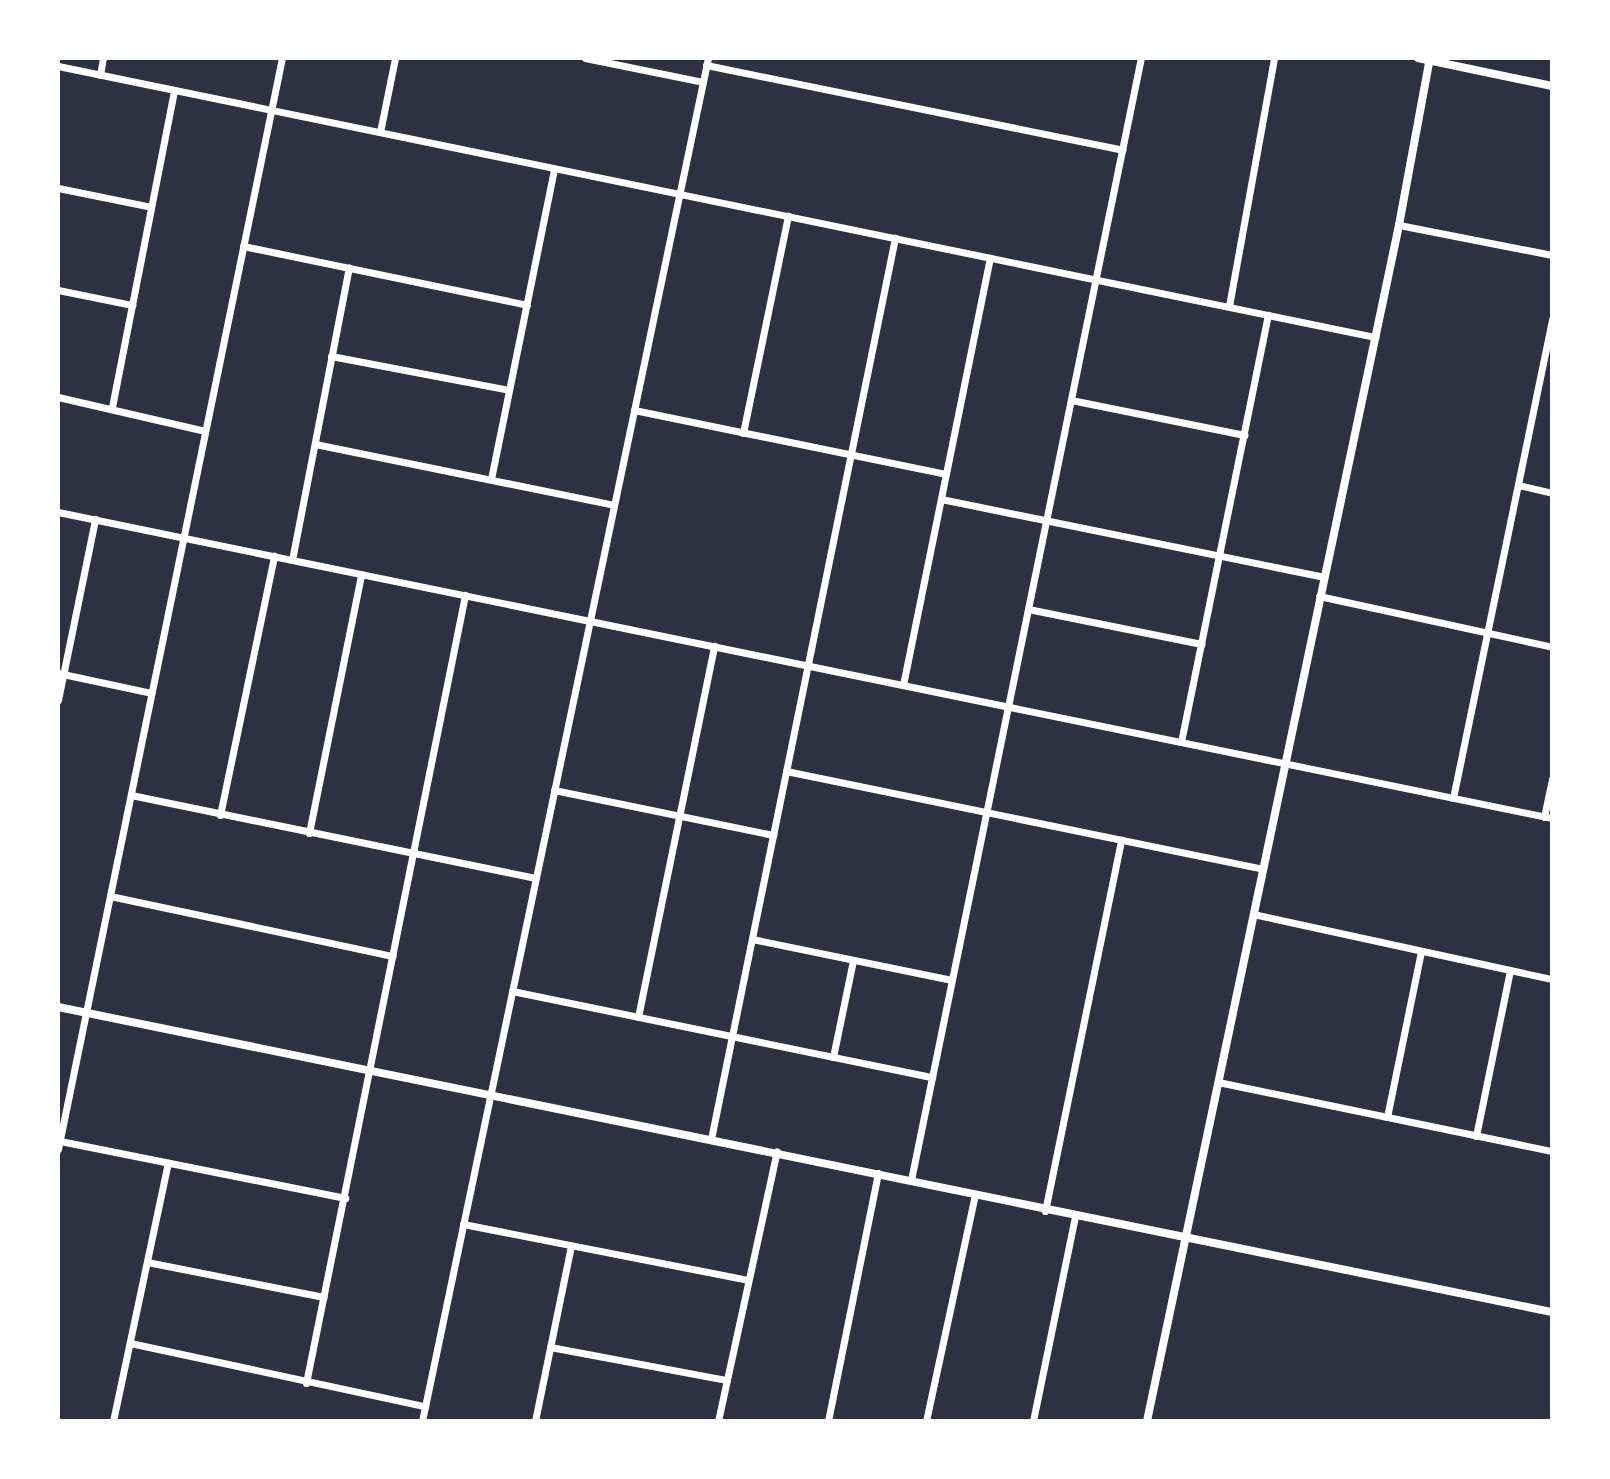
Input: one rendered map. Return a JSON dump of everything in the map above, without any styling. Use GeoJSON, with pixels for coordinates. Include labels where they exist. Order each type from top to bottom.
{"type":"FeatureCollection","features":[{"type":"Feature","properties":{"kind":"street"},"geometry":{"type":"LineString","coordinates":[[100,75],[103,58]]}},
{"type":"Feature","properties":{"kind":"street"},"geometry":{"type":"LineString","coordinates":[[282,58],[59,1145],[345,1198]]}},
{"type":"Feature","properties":{"kind":"street"},"geometry":{"type":"LineString","coordinates":[[380,132],[395,58]]}},
{"type":"Feature","properties":{"kind":"street"},"geometry":{"type":"LineString","coordinates":[[585,58],[703,82]]}},
{"type":"Feature","properties":{"kind":"street"},"geometry":{"type":"LineString","coordinates":[[911,1180],[1141,58]]}},
{"type":"Feature","properties":{"kind":"street"},"geometry":{"type":"LineString","coordinates":[[1229,306],[1274,58]]}},
{"type":"Feature","properties":{"kind":"street"},"geometry":{"type":"LineString","coordinates":[[1418,58],[1552,86]]}},
{"type":"Feature","properties":{"kind":"street"},"geometry":{"type":"LineString","coordinates":[[1147,1421],[1183,1238],[1399,225],[1430,59]]}},
{"type":"Feature","properties":{"kind":"street"},"geometry":{"type":"LineString","coordinates":[[422,1421],[707,62],[1122,150]]}},
{"type":"Feature","properties":{"kind":"street"},"geometry":{"type":"LineString","coordinates":[[58,66],[1375,337]]}},
{"type":"Feature","properties":{"kind":"street"},"geometry":{"type":"LineString","coordinates":[[112,407],[174,90]]}},
{"type":"Feature","properties":{"kind":"street"},"geometry":{"type":"LineString","coordinates":[[491,479],[554,168]]}},
{"type":"Feature","properties":{"kind":"street"},"geometry":{"type":"LineString","coordinates":[[58,188],[151,207]]}},
{"type":"Feature","properties":{"kind":"street"},"geometry":{"type":"LineString","coordinates":[[743,433],[788,216]]}},
{"type":"Feature","properties":{"kind":"street"},"geometry":{"type":"LineString","coordinates":[[1399,225],[1552,255]]}},
{"type":"Feature","properties":{"kind":"street"},"geometry":{"type":"LineString","coordinates":[[711,1139],[895,238]]}},
{"type":"Feature","properties":{"kind":"street"},"geometry":{"type":"LineString","coordinates":[[243,246],[527,305]]}},
{"type":"Feature","properties":{"kind":"street"},"geometry":{"type":"LineString","coordinates":[[903,685],[990,258]]}},
{"type":"Feature","properties":{"kind":"street"},"geometry":{"type":"LineString","coordinates":[[292,560],[349,268]]}},
{"type":"Feature","properties":{"kind":"street"},"geometry":{"type":"LineString","coordinates":[[58,290],[132,305]]}},
{"type":"Feature","properties":{"kind":"street"},"geometry":{"type":"LineString","coordinates":[[1181,742],[1268,315]]}},
{"type":"Feature","properties":{"kind":"street"},"geometry":{"type":"LineString","coordinates":[[1453,798],[1552,319]]}},
{"type":"Feature","properties":{"kind":"street"},"geometry":{"type":"LineString","coordinates":[[331,356],[509,390]]}},
{"type":"Feature","properties":{"kind":"street"},"geometry":{"type":"LineString","coordinates":[[1541,371],[1552,373]]}},
{"type":"Feature","properties":{"kind":"street"},"geometry":{"type":"LineString","coordinates":[[58,397],[112,407],[205,431]]}},
{"type":"Feature","properties":{"kind":"street"},"geometry":{"type":"LineString","coordinates":[[1071,400],[1244,435]]}},
{"type":"Feature","properties":{"kind":"street"},"geometry":{"type":"LineString","coordinates":[[634,410],[946,474]]}},
{"type":"Feature","properties":{"kind":"street"},"geometry":{"type":"LineString","coordinates":[[315,444],[614,505]]}},
{"type":"Feature","properties":{"kind":"street"},"geometry":{"type":"LineString","coordinates":[[1518,485],[1552,493]]}},
{"type":"Feature","properties":{"kind":"street"},"geometry":{"type":"LineString","coordinates":[[941,499],[1323,577]]}},
{"type":"Feature","properties":{"kind":"street"},"geometry":{"type":"LineString","coordinates":[[58,512],[1548,817],[1552,779]]}},
{"type":"Feature","properties":{"kind":"street"},"geometry":{"type":"LineString","coordinates":[[58,700],[61,673],[95,519]]}},
{"type":"Feature","properties":{"kind":"street"},"geometry":{"type":"LineString","coordinates":[[220,815],[274,556]]}},
{"type":"Feature","properties":{"kind":"street"},"geometry":{"type":"LineString","coordinates":[[309,833],[361,574]]}},
{"type":"Feature","properties":{"kind":"street"},"geometry":{"type":"LineString","coordinates":[[306,1383],[465,595]]}},
{"type":"Feature","properties":{"kind":"street"},"geometry":{"type":"LineString","coordinates":[[1319,596],[1552,647]]}},
{"type":"Feature","properties":{"kind":"street"},"geometry":{"type":"LineString","coordinates":[[1028,609],[1201,644]]}},
{"type":"Feature","properties":{"kind":"street"},"geometry":{"type":"LineString","coordinates":[[638,1017],[714,646]]}},
{"type":"Feature","properties":{"kind":"street"},"geometry":{"type":"LineString","coordinates":[[61,673],[151,693]]}},
{"type":"Feature","properties":{"kind":"street"},"geometry":{"type":"LineString","coordinates":[[786,771],[1263,869]]}},
{"type":"Feature","properties":{"kind":"street"},"geometry":{"type":"LineString","coordinates":[[554,790],[773,835]]}},
{"type":"Feature","properties":{"kind":"street"},"geometry":{"type":"LineString","coordinates":[[131,795],[536,878]]}},
{"type":"Feature","properties":{"kind":"street"},"geometry":{"type":"LineString","coordinates":[[1045,1211],[1121,840]]}},
{"type":"Feature","properties":{"kind":"street"},"geometry":{"type":"LineString","coordinates":[[110,896],[393,956]]}},
{"type":"Feature","properties":{"kind":"street"},"geometry":{"type":"LineString","coordinates":[[1253,914],[1552,979]]}},
{"type":"Feature","properties":{"kind":"street"},"geometry":{"type":"LineString","coordinates":[[752,939],[952,980]]}},
{"type":"Feature","properties":{"kind":"street"},"geometry":{"type":"LineString","coordinates":[[1387,1117],[1421,952]]}},
{"type":"Feature","properties":{"kind":"street"},"geometry":{"type":"LineString","coordinates":[[833,1057],[853,960]]}},
{"type":"Feature","properties":{"kind":"street"},"geometry":{"type":"LineString","coordinates":[[1476,1136],[1510,970]]}},
{"type":"Feature","properties":{"kind":"street"},"geometry":{"type":"LineString","coordinates":[[512,991],[932,1077]]}},
{"type":"Feature","properties":{"kind":"street"},"geometry":{"type":"LineString","coordinates":[[58,1007],[490,1096],[777,1151],[1045,1211],[1552,1312]]}},
{"type":"Feature","properties":{"kind":"street"},"geometry":{"type":"LineString","coordinates":[[1218,1082],[1552,1151]]}},
{"type":"Feature","properties":{"kind":"street"},"geometry":{"type":"LineString","coordinates":[[718,1421],[777,1151]]}},
{"type":"Feature","properties":{"kind":"street"},"geometry":{"type":"LineString","coordinates":[[113,1421],[168,1163]]}},
{"type":"Feature","properties":{"kind":"street"},"geometry":{"type":"LineString","coordinates":[[828,1421],[878,1173]]}},
{"type":"Feature","properties":{"kind":"street"},"geometry":{"type":"LineString","coordinates":[[926,1421],[975,1195]]}},
{"type":"Feature","properties":{"kind":"street"},"geometry":{"type":"LineString","coordinates":[[1033,1421],[1075,1217]]}},
{"type":"Feature","properties":{"kind":"street"},"geometry":{"type":"LineString","coordinates":[[463,1224],[748,1280]]}},
{"type":"Feature","properties":{"kind":"street"},"geometry":{"type":"LineString","coordinates":[[535,1421],[571,1246]]}},
{"type":"Feature","properties":{"kind":"street"},"geometry":{"type":"LineString","coordinates":[[147,1262],[324,1297]]}},
{"type":"Feature","properties":{"kind":"street"},"geometry":{"type":"LineString","coordinates":[[130,1343],[425,1406]]}},
{"type":"Feature","properties":{"kind":"street"},"geometry":{"type":"LineString","coordinates":[[550,1347],[727,1380]]}}]}
